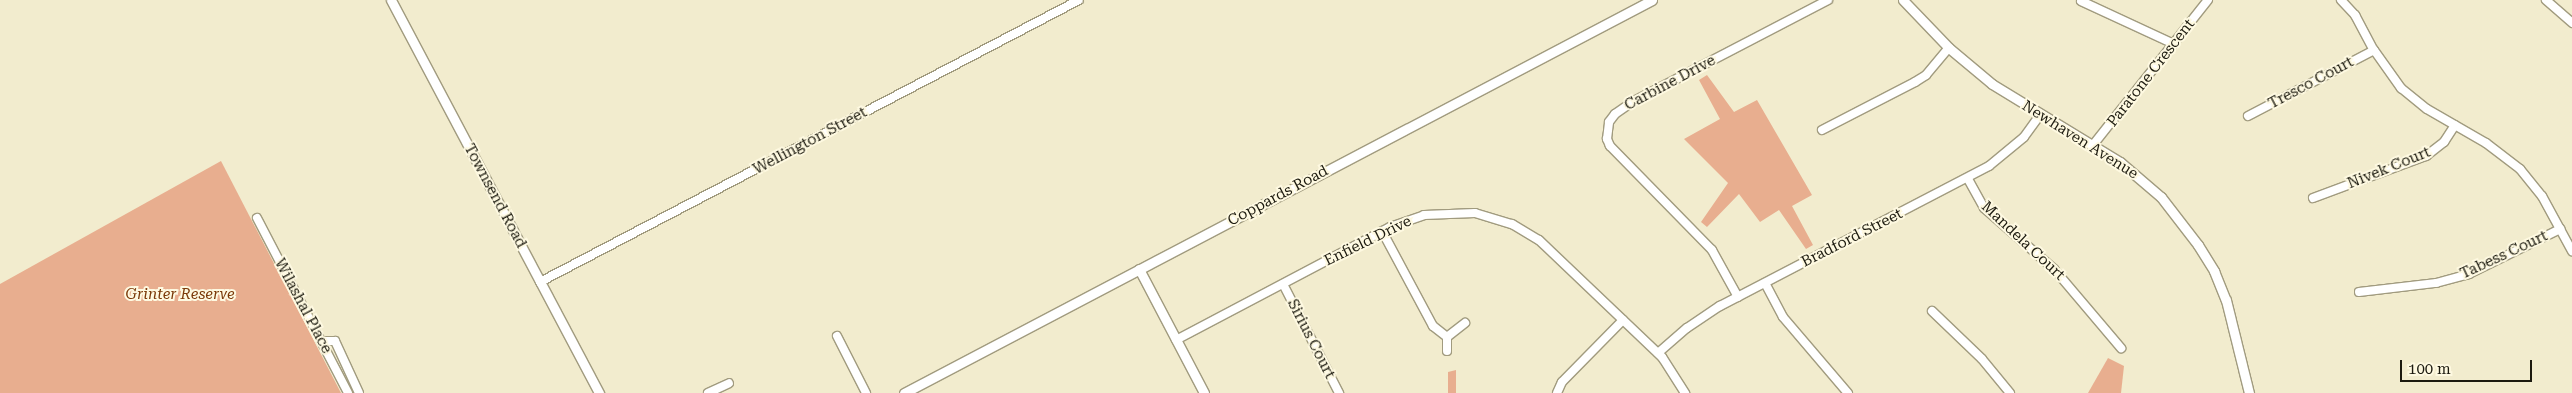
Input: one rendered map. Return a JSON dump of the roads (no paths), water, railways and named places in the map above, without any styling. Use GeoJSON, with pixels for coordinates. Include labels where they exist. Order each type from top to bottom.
{"type":"FeatureCollection","features":[{"type":"Feature","properties":{"kind":"street","name":"Townsend Road"},"geometry":{"type":"LineString","coordinates":[[391,0],[598,393]]}},
{"type":"Feature","properties":{"kind":"street","name":"Wellington Street"},"geometry":{"type":"LineString","coordinates":[[540,282],[1079,0]]}},
{"type":"Feature","properties":{"kind":"street","name":"Coppards Road"},"geometry":{"type":"LineString","coordinates":[[904,393],[1652,0]]}},
{"type":"Feature","properties":{"kind":"street","name":"Carbine Drive"},"geometry":{"type":"LineString","coordinates":[[1738,297],[1712,250],[1610,146],[1608,139],[1609,122],[1615,114],[1632,102],[1828,0]]}},
{"type":"Feature","properties":{"kind":"street","name":"Newhaven Avenue"},"geometry":{"type":"LineString","coordinates":[[1903,0],[1949,48],[1992,84],[2040,115],[2093,145],[2147,184],[2198,245],[2226,300],[2250,393]]}},
{"type":"Feature","properties":{"kind":"street","name":"Paratone Crescent"},"geometry":{"type":"LineString","coordinates":[[2093,145],[2208,0]]}},
{"type":"Feature","properties":{"kind":"street"},"geometry":{"type":"LineString","coordinates":[[2341,0],[2355,15],[2374,50],[2401,88],[2427,109],[2504,155],[2520,169],[2542,196],[2572,251]]}},
{"type":"Feature","properties":{"kind":"street"},"geometry":{"type":"LineString","coordinates":[[2546,0],[2572,23]]}},
{"type":"Feature","properties":{"kind":"street"},"geometry":{"type":"LineString","coordinates":[[2081,1],[2174,44]]}},
{"type":"Feature","properties":{"kind":"street"},"geometry":{"type":"LineString","coordinates":[[1822,130],[1920,78],[1949,48]]}},
{"type":"Feature","properties":{"kind":"street","name":"Tresco Court"},"geometry":{"type":"LineString","coordinates":[[2248,116],[2374,50]]}},
{"type":"Feature","properties":{"kind":"street","name":"Bradford Street"},"geometry":{"type":"LineString","coordinates":[[1658,353],[1702,316],[1968,178],[2024,137],[2040,115]]}},
{"type":"Feature","properties":{"kind":"street","name":"Nivek Court"},"geometry":{"type":"LineString","coordinates":[[2313,198],[2426,156],[2444,142],[2455,125]]}},
{"type":"Feature","properties":{"kind":"street","name":"Mandela Court"},"geometry":{"type":"LineString","coordinates":[[1968,178],[1984,208],[2054,269],[2121,348]]}},
{"type":"Feature","properties":{"kind":"street","name":"Enfield Drive"},"geometry":{"type":"LineString","coordinates":[[1176,340],[1382,232],[1424,215],[1459,212],[1494,217],[1539,240],[1658,353],[1671,368],[1685,393]]}},
{"type":"Feature","properties":{"kind":"street","name":"Wilashal Place"},"geometry":{"type":"LineString","coordinates":[[257,218],[348,393]]}},
{"type":"Feature","properties":{"kind":"street","name":"Tabess Court"},"geometry":{"type":"LineString","coordinates":[[2359,292],[2436,283],[2469,274],[2560,228]]}},
{"type":"Feature","properties":{"kind":"street"},"geometry":{"type":"LineString","coordinates":[[1382,232],[1433,326],[1447,337]]}},
{"type":"Feature","properties":{"kind":"street"},"geometry":{"type":"LineString","coordinates":[[1139,269],[1204,393]]}},
{"type":"Feature","properties":{"kind":"street"},"geometry":{"type":"LineString","coordinates":[[1765,283],[1782,317],[1848,393]]}},
{"type":"Feature","properties":{"kind":"street","name":"Sirius Court"},"geometry":{"type":"LineString","coordinates":[[1283,284],[1339,393]]}},
{"type":"Feature","properties":{"kind":"street"},"geometry":{"type":"LineString","coordinates":[[1932,311],[1982,360],[2010,393]]}},
{"type":"Feature","properties":{"kind":"street"},"geometry":{"type":"LineString","coordinates":[[1557,393],[1562,382],[1623,320]]}},
{"type":"Feature","properties":{"kind":"street"},"geometry":{"type":"LineString","coordinates":[[1447,337],[1465,323]]}},
{"type":"Feature","properties":{"kind":"street"},"geometry":{"type":"LineString","coordinates":[[837,336],[866,393]]}},
{"type":"Feature","properties":{"kind":"street"},"geometry":{"type":"LineString","coordinates":[[1447,337],[1447,351]]}},
{"type":"Feature","properties":{"kind":"street"},"geometry":{"type":"LineString","coordinates":[[321,341],[335,342],[359,393]]}},
{"type":"Feature","properties":{"kind":"street"},"geometry":{"type":"LineString","coordinates":[[708,393],[728,382]]}},
{"type":"Feature","properties":{"kind":"park label","name":"Grinter Reserve"},"geometry":{"type":"Point","coordinates":[180,295]}}]}
